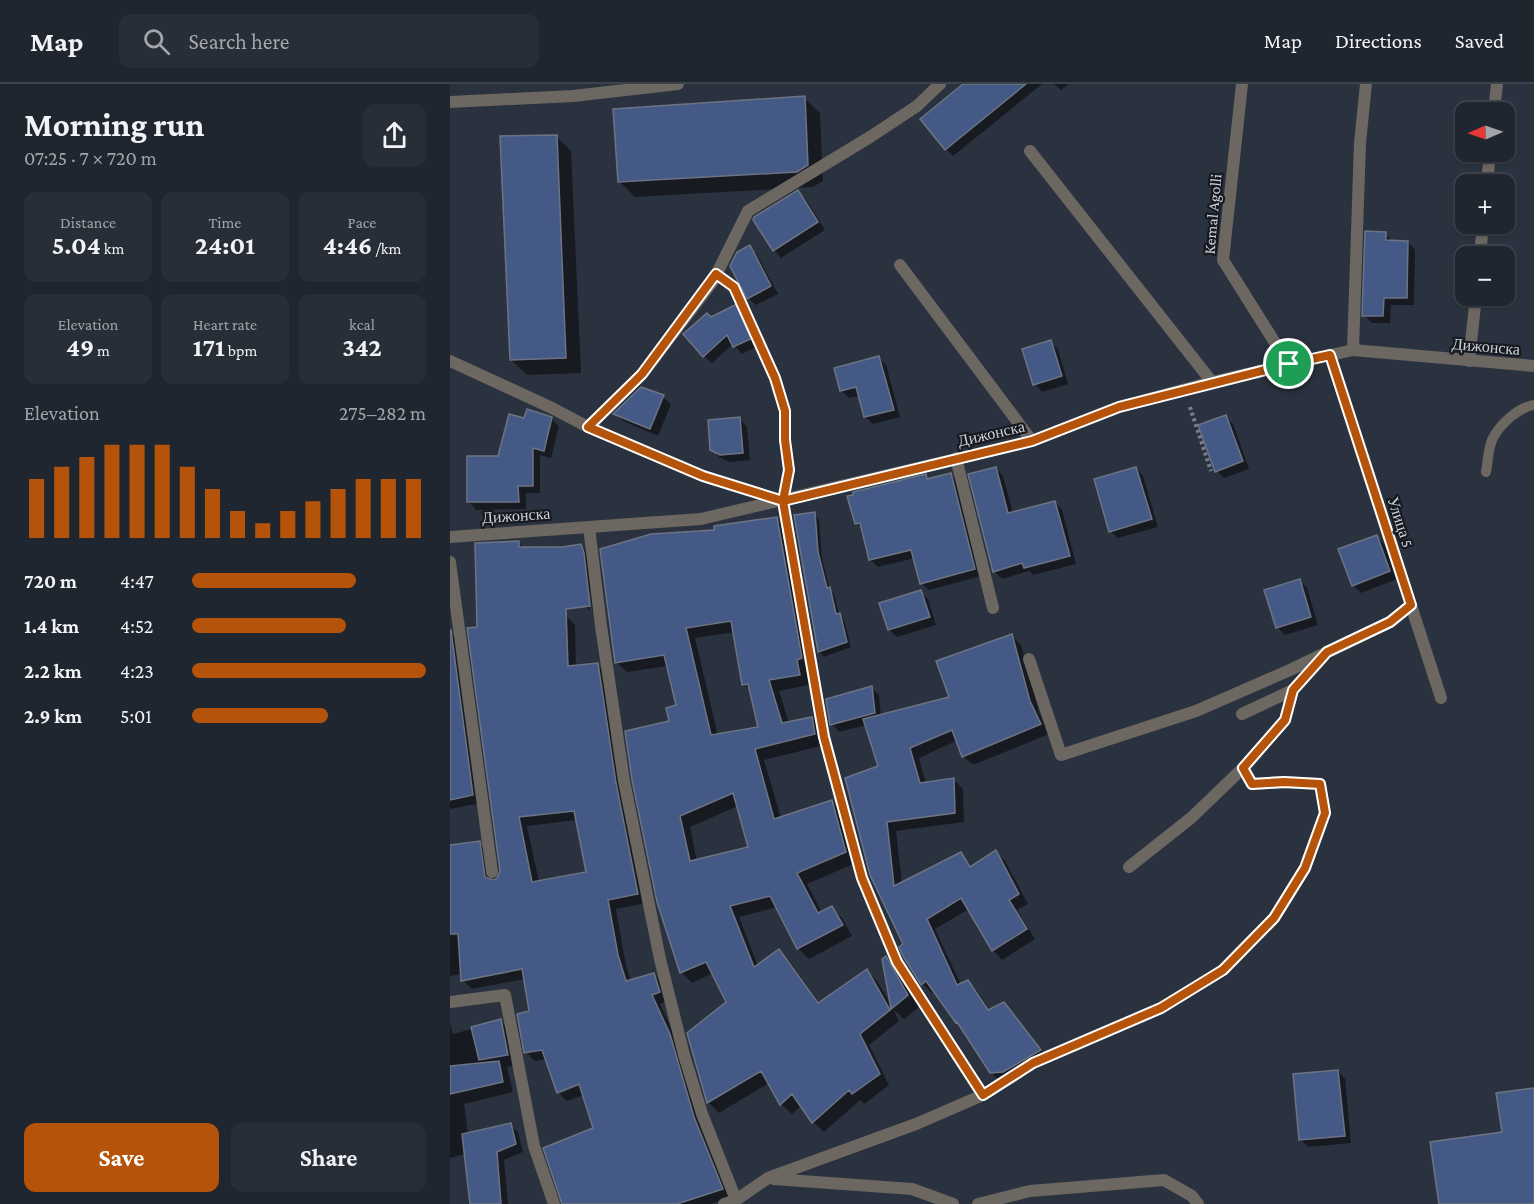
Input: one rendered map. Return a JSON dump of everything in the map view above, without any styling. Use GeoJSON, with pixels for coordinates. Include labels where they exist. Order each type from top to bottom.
{"type":"FeatureCollection","features":[{"type":"Feature","properties":{"kind":"street"},"geometry":{"type":"LineString","coordinates":[[450,102],[573,96],[678,84]]}},
{"type":"Feature","properties":{"kind":"street"},"geometry":{"type":"LineString","coordinates":[[588,427],[642,374],[716,274],[748,211],[870,138],[917,106],[940,84]]}},
{"type":"Feature","properties":{"kind":"street","name":"Kemal Agolli"},"geometry":{"type":"LineString","coordinates":[[1242,84],[1222,260],[1289,364]]}},
{"type":"Feature","properties":{"kind":"street"},"geometry":{"type":"LineString","coordinates":[[1353,350],[1360,143],[1366,84]]}},
{"type":"Feature","properties":{"kind":"street"},"geometry":{"type":"LineString","coordinates":[[1495,102],[1497,84]]}},
{"type":"Feature","properties":{"kind":"street"},"geometry":{"type":"LineString","coordinates":[[1030,151],[1212,382]]}},
{"type":"Feature","properties":{"kind":"street"},"geometry":{"type":"LineString","coordinates":[[900,265],[1032,441]]}},
{"type":"Feature","properties":{"kind":"street"},"geometry":{"type":"LineString","coordinates":[[1469,361],[1475,306]]}},
{"type":"Feature","properties":{"kind":"street","name":"Дижонска"},"geometry":{"type":"LineString","coordinates":[[450,537],[701,519],[1032,441],[1119,407],[1212,382],[1353,350],[1534,366]]}},
{"type":"Feature","properties":{"kind":"street","name":"Улица 5"},"geometry":{"type":"LineString","coordinates":[[1330,355],[1441,698]]}},
{"type":"Feature","properties":{"kind":"street"},"geometry":{"type":"LineString","coordinates":[[450,361],[588,427],[703,476],[783,501],[824,737],[862,878],[897,962],[983,1095]]}},
{"type":"Feature","properties":{"kind":"street"},"geometry":{"type":"LineString","coordinates":[[956,458],[993,608]]}},
{"type":"Feature","properties":{"kind":"street"},"geometry":{"type":"LineString","coordinates":[[590,527],[601,626],[624,781],[660,959],[684,1055],[730,1202],[768,1178],[916,1124],[983,1095],[1033,1063],[1161,1008],[1223,970],[1274,918],[1305,868],[1325,813],[1320,784],[1284,782],[1252,784],[1243,768]]}},
{"type":"Feature","properties":{"kind":"street"},"geometry":{"type":"LineString","coordinates":[[450,562],[492,872]]}},
{"type":"Feature","properties":{"kind":"street"},"geometry":{"type":"LineString","coordinates":[[1029,659],[1061,755],[1197,711],[1390,622],[1411,605]]}},
{"type":"Feature","properties":{"kind":"street"},"geometry":{"type":"LineString","coordinates":[[1242,714],[1293,690],[1327,652]]}},
{"type":"Feature","properties":{"kind":"street"},"geometry":{"type":"LineString","coordinates":[[1129,867],[1191,818],[1243,768],[1285,720],[1293,690]]}},
{"type":"Feature","properties":{"kind":"street"},"geometry":{"type":"LineString","coordinates":[[450,1002],[505,995],[534,1146],[554,1204]]}},
{"type":"Feature","properties":{"kind":"street"},"geometry":{"type":"LineString","coordinates":[[768,1178],[912,1189],[953,1204]]}},
{"type":"Feature","properties":{"kind":"street"},"geometry":{"type":"LineString","coordinates":[[978,1204],[1030,1191],[1164,1180],[1192,1196],[1198,1204]]}},
{"type":"Feature","properties":{"kind":"lane"},"geometry":{"type":"LineString","coordinates":[[1486,472],[1492,439],[1506,421],[1527,406],[1534,405]]}},
{"type":"Feature","properties":{"kind":"path"},"geometry":{"type":"LineString","coordinates":[[716,274],[734,287],[775,378],[785,411],[785,440],[789,470],[783,501]]}},
{"type":"Feature","properties":{"kind":"path"},"geometry":{"type":"LineString","coordinates":[[1184,390],[1211,471]]}},
{"type":"Feature","properties":{"kind":"building"},"geometry":{"type":"Polygon","coordinates":[[[963,84],[1026,84],[945,150],[920,119],[963,84]]]}},
{"type":"Feature","properties":{"kind":"building"},"geometry":{"type":"Polygon","coordinates":[[[805,96],[808,165],[797,172],[618,182],[613,109],[805,96]]]}},
{"type":"Feature","properties":{"kind":"building"},"geometry":{"type":"Polygon","coordinates":[[[557,135],[566,358],[510,360],[500,136],[557,135]]]}},
{"type":"Feature","properties":{"kind":"building"},"geometry":{"type":"Polygon","coordinates":[[[798,190],[818,222],[773,251],[753,220],[754,217],[798,190]]]}},
{"type":"Feature","properties":{"kind":"building"},"geometry":{"type":"Polygon","coordinates":[[[1365,231],[1386,232],[1386,240],[1408,241],[1407,298],[1384,298],[1383,316],[1362,316],[1365,231]]]}},
{"type":"Feature","properties":{"kind":"building"},"geometry":{"type":"Polygon","coordinates":[[[750,245],[771,286],[747,299],[730,266],[737,252],[750,245]]]}},
{"type":"Feature","properties":{"kind":"building"},"geometry":{"type":"Polygon","coordinates":[[[737,304],[753,338],[733,347],[727,335],[703,357],[683,334],[707,313],[711,317],[737,304]]]}},
{"type":"Feature","properties":{"kind":"building"},"geometry":{"type":"Polygon","coordinates":[[[1051,340],[1062,376],[1033,385],[1022,349],[1051,340]]]}},
{"type":"Feature","properties":{"kind":"building"},"geometry":{"type":"Polygon","coordinates":[[[879,356],[894,410],[864,417],[856,387],[840,391],[834,368],[879,356]]]}},
{"type":"Feature","properties":{"kind":"building"},"geometry":{"type":"Polygon","coordinates":[[[641,387],[664,395],[650,429],[613,414],[641,387]]]}},
{"type":"Feature","properties":{"kind":"building"},"geometry":{"type":"Polygon","coordinates":[[[527,409],[552,417],[544,451],[533,448],[533,486],[518,486],[519,502],[467,502],[467,456],[498,456],[509,414],[524,418],[527,409]]]}},
{"type":"Feature","properties":{"kind":"building"},"geometry":{"type":"Polygon","coordinates":[[[1226,415],[1243,461],[1215,472],[1198,425],[1226,415]]]}},
{"type":"Feature","properties":{"kind":"building"},"geometry":{"type":"Polygon","coordinates":[[[740,417],[743,453],[720,455],[710,450],[708,420],[740,417]]]}},
{"type":"Feature","properties":{"kind":"building"},"geometry":{"type":"Polygon","coordinates":[[[996,467],[1008,513],[1055,501],[1070,556],[1024,568],[1022,563],[993,572],[968,474],[996,467]]]}},
{"type":"Feature","properties":{"kind":"building"},"geometry":{"type":"Polygon","coordinates":[[[1136,467],[1152,519],[1109,532],[1094,479],[1136,467]]]}},
{"type":"Feature","properties":{"kind":"building"},"geometry":{"type":"Polygon","coordinates":[[[951,473],[975,569],[920,584],[911,550],[869,560],[860,523],[855,524],[847,496],[853,495],[853,492],[926,474],[927,479],[951,473]]]}},
{"type":"Feature","properties":{"kind":"building"},"geometry":{"type":"Polygon","coordinates":[[[815,512],[818,552],[827,588],[830,587],[836,614],[840,613],[847,642],[818,652],[794,515],[815,512]]]}},
{"type":"Feature","properties":{"kind":"building"},"geometry":{"type":"Polygon","coordinates":[[[777,517],[802,658],[797,660],[800,675],[769,680],[782,723],[812,717],[815,734],[755,749],[774,819],[832,800],[846,852],[797,873],[818,913],[832,906],[843,925],[797,949],[770,896],[730,906],[754,967],[779,949],[818,1003],[867,969],[890,1010],[860,1034],[880,1074],[852,1094],[849,1090],[812,1123],[792,1094],[780,1105],[761,1071],[707,1103],[687,1033],[726,1002],[706,962],[680,973],[657,902],[632,780],[625,731],[669,721],[666,708],[676,705],[664,655],[615,663],[600,549],[651,534],[714,530],[714,526],[777,517]],[[731,621],[686,628],[711,735],[758,727],[748,684],[742,685],[731,621]],[[733,793],[680,816],[690,861],[748,847],[733,793]]]}},
{"type":"Feature","properties":{"kind":"building"},"geometry":{"type":"Polygon","coordinates":[[[1377,535],[1390,571],[1352,586],[1338,549],[1377,535]]]}},
{"type":"Feature","properties":{"kind":"building"},"geometry":{"type":"Polygon","coordinates":[[[519,541],[519,547],[562,547],[581,544],[590,606],[566,609],[568,666],[598,663],[616,783],[638,894],[608,900],[618,955],[626,981],[654,973],[660,992],[652,995],[670,1034],[694,1117],[723,1189],[677,1204],[562,1204],[543,1148],[593,1128],[579,1084],[557,1093],[542,1050],[524,1053],[517,1014],[529,1011],[522,969],[461,981],[458,934],[450,934],[450,845],[480,841],[485,877],[494,880],[500,871],[467,628],[477,627],[475,543],[519,541]],[[574,811],[519,817],[532,882],[586,872],[574,811]]]}},
{"type":"Feature","properties":{"kind":"building"},"geometry":{"type":"Polygon","coordinates":[[[1300,579],[1311,617],[1276,628],[1264,590],[1300,579]]]}},
{"type":"Feature","properties":{"kind":"building"},"geometry":{"type":"Polygon","coordinates":[[[921,590],[930,617],[888,630],[879,603],[921,590]]]}},
{"type":"Feature","properties":{"kind":"building"},"geometry":{"type":"Polygon","coordinates":[[[450,631],[473,795],[450,800],[450,631]]]}},
{"type":"Feature","properties":{"kind":"building"},"geometry":{"type":"Polygon","coordinates":[[[1012,634],[1030,701],[1041,724],[962,757],[952,730],[910,748],[920,783],[954,778],[955,813],[887,822],[894,886],[961,852],[970,867],[996,850],[1019,894],[1009,900],[1027,929],[992,951],[961,898],[927,919],[957,985],[968,980],[988,1010],[1004,1002],[1041,1050],[1003,1072],[990,1073],[957,1022],[926,981],[921,985],[904,958],[899,947],[903,944],[870,875],[845,778],[878,766],[863,719],[949,697],[936,661],[1012,634]]]}},
{"type":"Feature","properties":{"kind":"building"},"geometry":{"type":"Polygon","coordinates":[[[872,686],[875,713],[830,725],[826,699],[872,686]]]}},
{"type":"Feature","properties":{"kind":"building"},"geometry":{"type":"Polygon","coordinates":[[[886,956],[908,995],[891,1009],[882,959],[886,956]]]}},
{"type":"Feature","properties":{"kind":"building"},"geometry":{"type":"Polygon","coordinates":[[[501,1019],[508,1055],[479,1060],[471,1027],[501,1019]]]}},
{"type":"Feature","properties":{"kind":"building"},"geometry":{"type":"Polygon","coordinates":[[[499,1061],[503,1082],[450,1094],[450,1066],[499,1061]]]}},
{"type":"Feature","properties":{"kind":"building"},"geometry":{"type":"Polygon","coordinates":[[[1338,1070],[1345,1136],[1299,1140],[1293,1074],[1338,1070]]]}},
{"type":"Feature","properties":{"kind":"building"},"geometry":{"type":"Polygon","coordinates":[[[1534,1088],[1534,1204],[1439,1204],[1430,1142],[1502,1132],[1496,1093],[1534,1088]]]}},
{"type":"Feature","properties":{"kind":"building"},"geometry":{"type":"Polygon","coordinates":[[[511,1123],[516,1144],[497,1152],[501,1204],[470,1204],[462,1134],[511,1123]]]}},
{"type":"Feature","properties":{"kind":"route"},"geometry":{"type":"LineString","coordinates":[[1289,364],[1119,407],[1032,441],[783,501],[703,476],[588,427],[642,374],[716,274],[734,287],[775,378],[785,411],[785,440],[789,470],[783,501],[824,737],[862,878],[897,962],[983,1095],[1033,1063],[1161,1008],[1223,970],[1274,918],[1305,868],[1325,813],[1320,784],[1284,782],[1252,784],[1243,768],[1285,720],[1293,690],[1327,652],[1390,622],[1411,605],[1330,355],[1289,364]]}}]}
